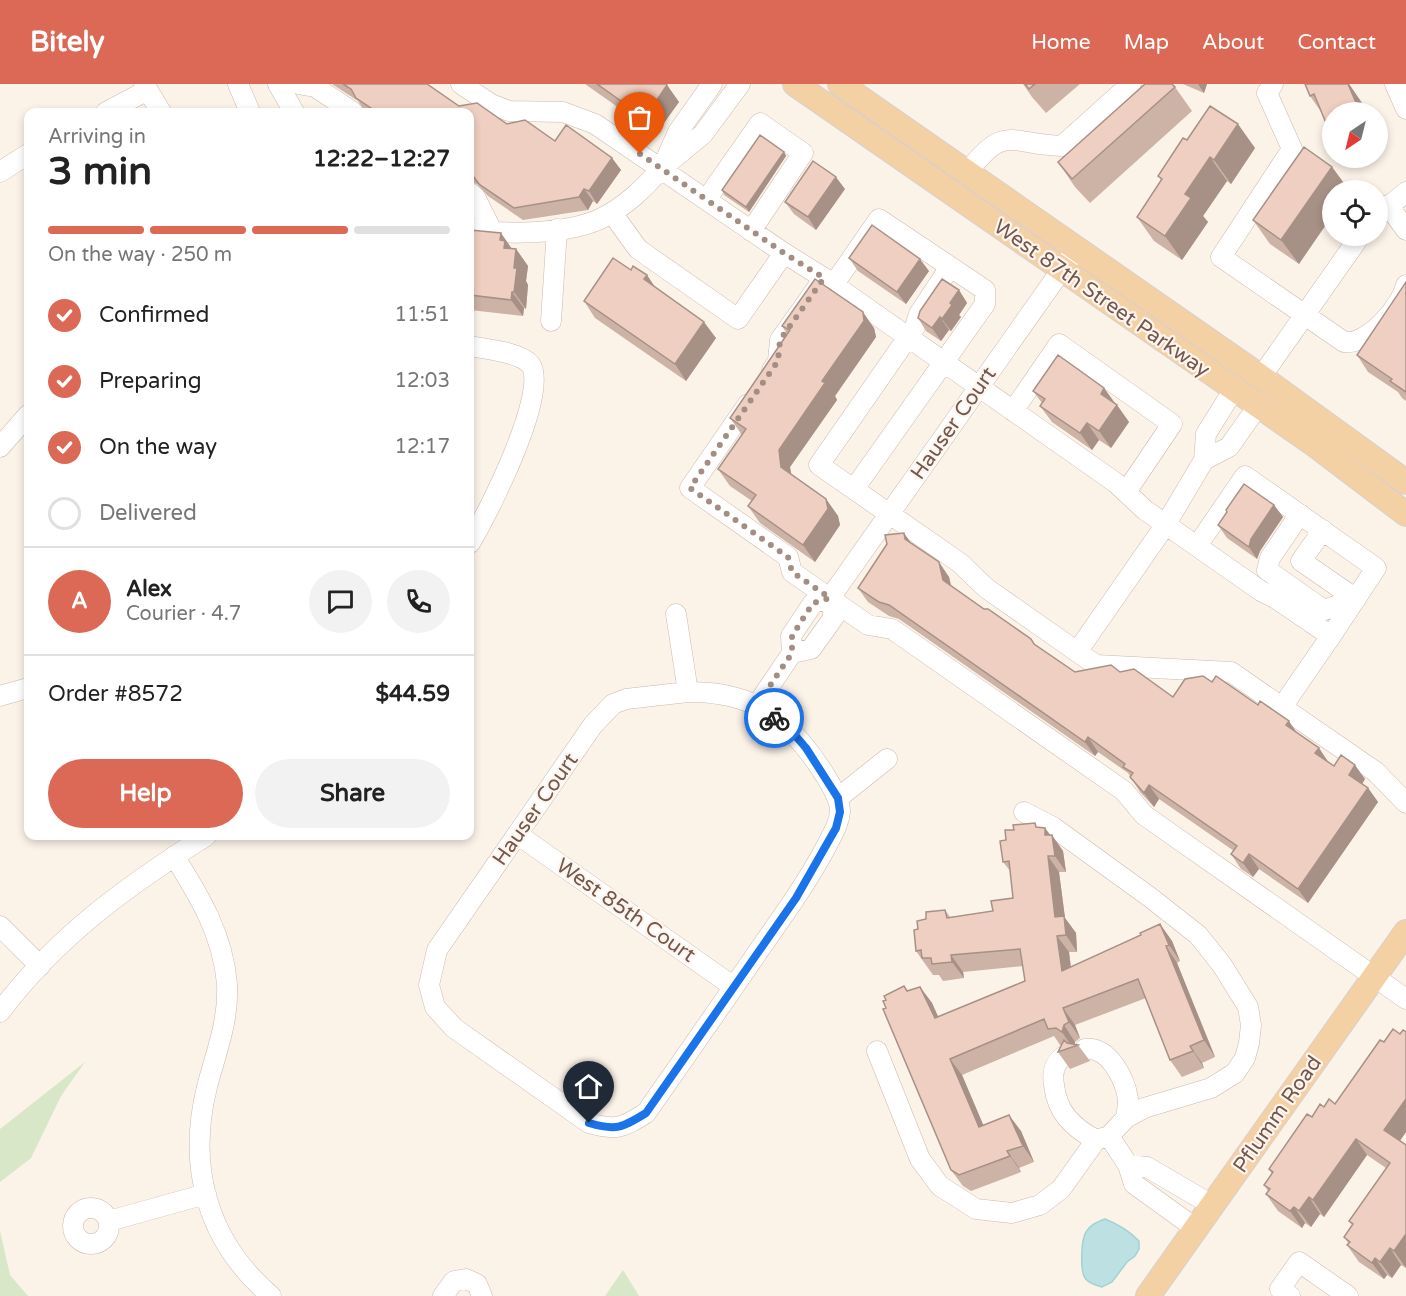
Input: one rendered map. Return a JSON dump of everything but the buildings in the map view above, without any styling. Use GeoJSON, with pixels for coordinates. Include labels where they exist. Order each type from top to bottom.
{"type":"FeatureCollection","features":[{"type":"Feature","properties":{"kind":"main road","name":"West 87th Street Parkway"},"geometry":{"type":"LineString","coordinates":[[795,84],[1311,442],[1406,514]]}},
{"type":"Feature","properties":{"kind":"main road"},"geometry":{"type":"LineString","coordinates":[[821,84],[866,115],[882,113]]}},
{"type":"Feature","properties":{"kind":"main road","name":"West 87th Street Parkway"},"geometry":{"type":"LineString","coordinates":[[840,84],[1261,377],[1406,482]]}},
{"type":"Feature","properties":{"kind":"main road","name":"Pflumm Road"},"geometry":{"type":"LineString","coordinates":[[1148,1296],[1406,932]]}},
{"type":"Feature","properties":{"kind":"street"},"geometry":{"type":"LineString","coordinates":[[238,84],[248,108]]}},
{"type":"Feature","properties":{"kind":"street"},"geometry":{"type":"LineString","coordinates":[[278,84],[288,108]]}},
{"type":"Feature","properties":{"kind":"street"},"geometry":{"type":"LineString","coordinates":[[298,84],[315,87],[347,108]]}},
{"type":"Feature","properties":{"kind":"street"},"geometry":{"type":"LineString","coordinates":[[461,84],[491,104],[509,111],[563,112],[595,123],[784,253],[912,332],[943,361],[1126,492],[1145,510],[1331,636]]}},
{"type":"Feature","properties":{"kind":"street"},"geometry":{"type":"LineString","coordinates":[[662,168],[678,132],[712,84]]}},
{"type":"Feature","properties":{"kind":"street"},"geometry":{"type":"LineString","coordinates":[[474,229],[524,233],[599,220],[612,213],[635,196],[662,168],[703,134],[740,84]]}},
{"type":"Feature","properties":{"kind":"street"},"geometry":{"type":"LineString","coordinates":[[967,173],[980,155],[991,145],[1002,141],[1019,140],[1062,146],[1131,84]]}},
{"type":"Feature","properties":{"kind":"street"},"geometry":{"type":"LineString","coordinates":[[1274,84],[1267,93],[1292,149],[1221,256],[1344,342],[1350,343],[1357,341],[1390,315],[1399,303],[1406,285]]}},
{"type":"Feature","properties":{"kind":"street"},"geometry":{"type":"LineString","coordinates":[[1395,84],[1406,109]]}},
{"type":"Feature","properties":{"kind":"street"},"geometry":{"type":"LineString","coordinates":[[112,108],[146,87],[159,108]]}},
{"type":"Feature","properties":{"kind":"street"},"geometry":{"type":"LineString","coordinates":[[706,200],[760,123],[803,153],[751,231]]}},
{"type":"Feature","properties":{"kind":"street"},"geometry":{"type":"LineString","coordinates":[[0,172],[24,157]]}},
{"type":"Feature","properties":{"kind":"street"},"geometry":{"type":"LineString","coordinates":[[1388,207],[1406,192]]}},
{"type":"Feature","properties":{"kind":"street"},"geometry":{"type":"LineString","coordinates":[[474,196],[492,231]]}},
{"type":"Feature","properties":{"kind":"street"},"geometry":{"type":"LineString","coordinates":[[612,213],[638,249],[738,319],[784,253]]}},
{"type":"Feature","properties":{"kind":"street"},"geometry":{"type":"LineString","coordinates":[[1388,215],[1406,230]]}},
{"type":"Feature","properties":{"kind":"street"},"geometry":{"type":"LineString","coordinates":[[854,489],[985,303],[985,290],[879,219],[780,340],[778,361],[690,488],[788,557],[792,572],[868,626],[892,629],[1124,790],[1144,815],[1406,999]]}},
{"type":"Feature","properties":{"kind":"street"},"geometry":{"type":"LineString","coordinates":[[551,321],[557,229]]}},
{"type":"Feature","properties":{"kind":"street"},"geometry":{"type":"LineString","coordinates":[[1261,377],[1353,246]]}},
{"type":"Feature","properties":{"kind":"street","name":"Hauser Court"},"geometry":{"type":"LineString","coordinates":[[734,987],[646,1113],[629,1124],[609,1128],[589,1123],[454,1028],[435,1007],[429,985],[437,950],[593,725],[613,704],[626,699],[709,692],[741,698],[757,705],[792,653],[792,636],[813,603],[830,598],[1077,248]]}},
{"type":"Feature","properties":{"kind":"street"},"geometry":{"type":"LineString","coordinates":[[912,332],[919,314],[950,267]]}},
{"type":"Feature","properties":{"kind":"street"},"geometry":{"type":"LineString","coordinates":[[981,309],[975,295],[959,283],[953,282],[923,322],[912,332],[819,465],[960,563],[986,588],[1096,665],[1231,672],[1376,772],[1406,803]]}},
{"type":"Feature","properties":{"kind":"street"},"geometry":{"type":"LineString","coordinates":[[1013,411],[1059,344],[1172,424],[1126,492]]}},
{"type":"Feature","properties":{"kind":"street"},"geometry":{"type":"LineString","coordinates":[[474,347],[521,357],[532,366],[535,385],[523,428],[498,492],[474,536]]}},
{"type":"Feature","properties":{"kind":"street"},"geometry":{"type":"LineString","coordinates":[[1077,652],[1166,524],[1204,460],[1206,434],[1234,389]]}},
{"type":"Feature","properties":{"kind":"street"},"geometry":{"type":"LineString","coordinates":[[1204,460],[1229,447],[1258,406]]}},
{"type":"Feature","properties":{"kind":"street"},"geometry":{"type":"LineString","coordinates":[[0,447],[24,420]]}},
{"type":"Feature","properties":{"kind":"street"},"geometry":{"type":"LineString","coordinates":[[1197,546],[1245,476],[1376,568],[1282,707]]}},
{"type":"Feature","properties":{"kind":"street"},"geometry":{"type":"LineString","coordinates":[[1300,514],[1269,558],[1267,570],[1324,610],[1356,599]]}},
{"type":"Feature","properties":{"kind":"street"},"geometry":{"type":"LineString","coordinates":[[1323,530],[1301,561],[1356,599]]}},
{"type":"Feature","properties":{"kind":"street"},"geometry":{"type":"LineString","coordinates":[[676,614],[688,692]]}},
{"type":"Feature","properties":{"kind":"street"},"geometry":{"type":"LineString","coordinates":[[0,696],[24,689]]}},
{"type":"Feature","properties":{"kind":"street"},"geometry":{"type":"LineString","coordinates":[[734,987],[816,866],[836,828],[840,812],[838,798],[806,748],[794,734],[757,705]]}},
{"type":"Feature","properties":{"kind":"street"},"geometry":{"type":"LineString","coordinates":[[838,798],[887,759]]}},
{"type":"Feature","properties":{"kind":"street"},"geometry":{"type":"LineString","coordinates":[[877,1051],[920,1159],[940,1186],[976,1209],[1012,1213],[1040,1205],[1061,1189],[1102,1138],[1126,1118],[1144,1108],[1211,1088],[1235,1073],[1245,1058],[1251,1024],[1248,1007],[1222,964],[1198,935],[1053,827],[1024,812]]}},
{"type":"Feature","properties":{"kind":"street","name":"West 85th Court"},"geometry":{"type":"LineString","coordinates":[[518,834],[734,987]]}},
{"type":"Feature","properties":{"kind":"street"},"geometry":{"type":"LineString","coordinates":[[0,1012],[39,966],[94,913],[126,888],[200,840]]}},
{"type":"Feature","properties":{"kind":"street"},"geometry":{"type":"LineString","coordinates":[[174,856],[202,899],[215,928],[224,959],[227,987],[225,1018],[200,1120],[199,1164],[216,1225],[237,1261],[271,1296]]}},
{"type":"Feature","properties":{"kind":"street"},"geometry":{"type":"LineString","coordinates":[[0,926],[39,966]]}},
{"type":"Feature","properties":{"kind":"street"},"geometry":{"type":"LineString","coordinates":[[1085,1049],[1089,1048],[1102,1053],[1115,1065],[1125,1085],[1128,1102],[1126,1118]]}},
{"type":"Feature","properties":{"kind":"street"},"geometry":{"type":"LineString","coordinates":[[1065,1056],[1060,1059],[1052,1073],[1056,1101],[1069,1121],[1085,1134],[1102,1138],[1128,1165],[1134,1184],[1196,1228]]}},
{"type":"Feature","properties":{"kind":"street"},"geometry":{"type":"LineString","coordinates":[[1128,1165],[1147,1167],[1212,1205]]}},
{"type":"Feature","properties":{"kind":"street"},"geometry":{"type":"LineString","coordinates":[[109,1221],[206,1194]]}},
{"type":"Feature","properties":{"kind":"street"},"geometry":{"type":"LineString","coordinates":[[1290,1296],[1280,1289],[1299,1262],[1348,1296]]}},
{"type":"Feature","properties":{"kind":"street"},"geometry":{"type":"LineString","coordinates":[[443,1296],[454,1281],[466,1279],[477,1284],[482,1296]]}},
{"type":"Feature","properties":{"kind":"green space"},"geometry":{"type":"Polygon","coordinates":[[[85,1062],[61,1096],[31,1158],[0,1182],[0,1129],[85,1062]]]}},
{"type":"Feature","properties":{"kind":"green space"},"geometry":{"type":"Polygon","coordinates":[[[0,1231],[10,1275],[28,1296],[0,1296],[0,1231]]]}},
{"type":"Feature","properties":{"kind":"green space"},"geometry":{"type":"Polygon","coordinates":[[[623,1270],[639,1296],[605,1296],[623,1270]]]}},
{"type":"Feature","properties":{"kind":"water"},"geometry":{"type":"Polygon","coordinates":[[[1105,1219],[1135,1237],[1139,1241],[1139,1249],[1112,1282],[1102,1287],[1085,1278],[1082,1269],[1082,1255],[1086,1232],[1094,1224],[1105,1219]]]}},
{"type":"Feature","properties":{"kind":"way so far"},"geometry":{"type":"LineString","coordinates":[[640,154],[824,278],[780,340],[778,361],[690,488],[788,557],[792,572],[830,598],[813,603],[792,636],[792,653],[757,705],[774,718]]}},
{"type":"Feature","properties":{"kind":"route"},"geometry":{"type":"LineString","coordinates":[[589,1123],[609,1128],[629,1124],[646,1113],[796,898],[836,828],[840,812],[838,798],[806,748],[794,734],[774,718]]}}]}
